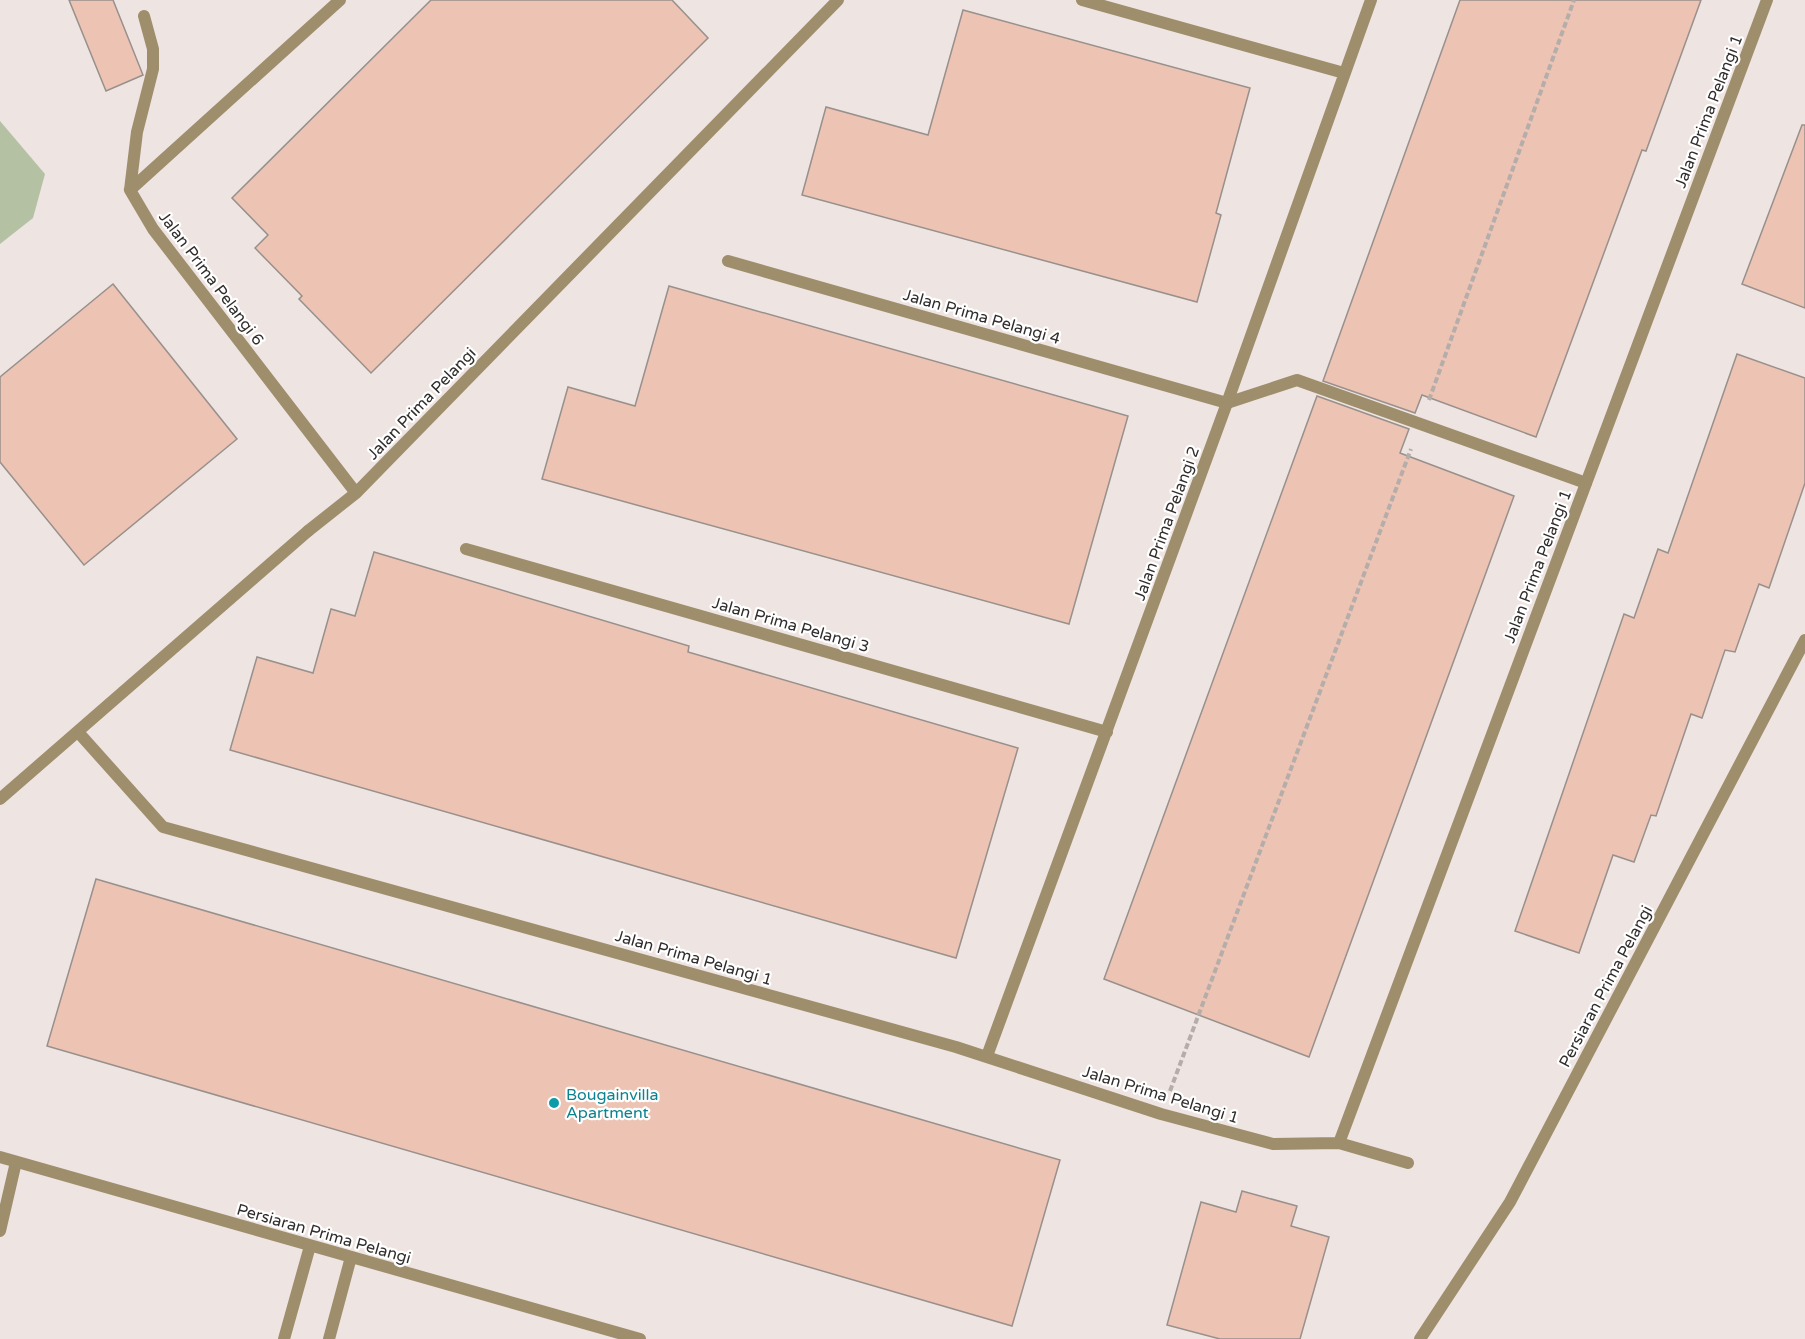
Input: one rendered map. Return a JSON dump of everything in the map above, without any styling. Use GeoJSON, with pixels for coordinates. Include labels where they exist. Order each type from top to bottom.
{"type":"FeatureCollection","features":[{"type":"Feature","properties":{"kind":"street"},"geometry":{"type":"LineString","coordinates":[[130,189],[340,0]]}},
{"type":"Feature","properties":{"kind":"street","name":"Jalan Prima Pelangi"},"geometry":{"type":"LineString","coordinates":[[0,799],[309,531],[356,493],[838,0]]}},
{"type":"Feature","properties":{"kind":"street"},"geometry":{"type":"LineString","coordinates":[[1082,0],[1344,73]]}},
{"type":"Feature","properties":{"kind":"street","name":"Jalan Prima Pelangi 2"},"geometry":{"type":"LineString","coordinates":[[987,1056],[1227,403],[1371,0]]}},
{"type":"Feature","properties":{"kind":"street","name":"Jalan Prima Pelangi 1"},"geometry":{"type":"LineString","coordinates":[[1339,1143],[1767,0]]}},
{"type":"Feature","properties":{"kind":"street"},"geometry":{"type":"LineString","coordinates":[[130,189],[137,132],[153,69],[153,49],[144,16]]}},
{"type":"Feature","properties":{"kind":"street","name":"Jalan Prima Pelangi 6"},"geometry":{"type":"LineString","coordinates":[[130,189],[153,229],[356,493]]}},
{"type":"Feature","properties":{"kind":"street","name":"Jalan Prima Pelangi 4"},"geometry":{"type":"LineString","coordinates":[[728,261],[1227,403]]}},
{"type":"Feature","properties":{"kind":"street"},"geometry":{"type":"LineString","coordinates":[[1227,403],[1298,380],[1586,483]]}},
{"type":"Feature","properties":{"kind":"street","name":"Jalan Prima Pelangi 3"},"geometry":{"type":"LineString","coordinates":[[466,549],[1107,732]]}},
{"type":"Feature","properties":{"kind":"street","name":"Persiaran Prima Pelangi"},"geometry":{"type":"LineString","coordinates":[[1420,1339],[1510,1202],[1805,640]]}},
{"type":"Feature","properties":{"kind":"street","name":"Jalan Prima Pelangi 1"},"geometry":{"type":"LineString","coordinates":[[78,732],[163,827],[987,1056],[1161,1114],[1273,1144],[1339,1143],[1408,1163]]}},
{"type":"Feature","properties":{"kind":"street","name":"Persiaran Prima Pelangi"},"geometry":{"type":"LineString","coordinates":[[0,1157],[640,1339]]}},
{"type":"Feature","properties":{"kind":"street"},"geometry":{"type":"LineString","coordinates":[[0,1231],[16,1162]]}},
{"type":"Feature","properties":{"kind":"street"},"geometry":{"type":"LineString","coordinates":[[285,1339],[310,1246]]}},
{"type":"Feature","properties":{"kind":"street"},"geometry":{"type":"LineString","coordinates":[[329,1339],[351,1257]]}},
{"type":"Feature","properties":{"kind":"path"},"geometry":{"type":"LineString","coordinates":[[1161,1114],[1420,424],[1574,0]]}},
{"type":"Feature","properties":{"kind":"green space"},"geometry":{"type":"Polygon","coordinates":[[[0,121],[45,174],[33,218],[0,244],[0,121]]]}},
{"type":"Feature","properties":{"kind":"building"},"geometry":{"type":"Polygon","coordinates":[[[69,0],[113,0],[143,75],[106,91],[69,0]]]}},
{"type":"Feature","properties":{"kind":"building"},"geometry":{"type":"Polygon","coordinates":[[[431,0],[672,0],[708,38],[371,373],[299,299],[302,296],[255,248],[268,235],[232,198],[431,0]]]}},
{"type":"Feature","properties":{"kind":"building"},"geometry":{"type":"Polygon","coordinates":[[[1460,0],[1701,0],[1646,151],[1642,150],[1536,437],[1422,395],[1415,413],[1323,381],[1460,0]]]}},
{"type":"Feature","properties":{"kind":"building"},"geometry":{"type":"Polygon","coordinates":[[[963,10],[1250,88],[1216,213],[1221,215],[1197,302],[802,195],[826,107],[928,135],[963,10]]]}},
{"type":"Feature","properties":{"kind":"building"},"geometry":{"type":"Polygon","coordinates":[[[1802,125],[1805,125],[1805,308],[1742,284],[1802,125]]]}},
{"type":"Feature","properties":{"kind":"building"},"geometry":{"type":"Polygon","coordinates":[[[113,284],[237,439],[84,565],[0,462],[0,377],[113,284]]]}},
{"type":"Feature","properties":{"kind":"building"},"geometry":{"type":"Polygon","coordinates":[[[669,286],[1128,416],[1069,624],[542,479],[568,387],[635,406],[669,286]]]}},
{"type":"Feature","properties":{"kind":"building"},"geometry":{"type":"Polygon","coordinates":[[[1737,354],[1805,378],[1805,483],[1769,588],[1759,584],[1735,652],[1725,650],[1702,718],[1691,714],[1656,816],[1651,815],[1634,862],[1613,855],[1579,953],[1515,931],[1624,614],[1634,618],[1658,549],[1668,553],[1737,354]]]}},
{"type":"Feature","properties":{"kind":"building"},"geometry":{"type":"Polygon","coordinates":[[[1317,396],[1409,429],[1400,453],[1514,496],[1309,1057],[1104,979],[1317,396]]]}},
{"type":"Feature","properties":{"kind":"building"},"geometry":{"type":"Polygon","coordinates":[[[374,552],[689,646],[688,652],[1018,748],[956,958],[230,750],[257,657],[313,673],[331,609],[355,616],[374,552]]]}},
{"type":"Feature","properties":{"kind":"building","name":"Bougainvilla Apartment"},"geometry":{"type":"Polygon","coordinates":[[[96,879],[1060,1160],[1012,1326],[47,1046],[96,879]]]}},
{"type":"Feature","properties":{"kind":"building"},"geometry":{"type":"Polygon","coordinates":[[[1242,1191],[1297,1206],[1291,1226],[1329,1237],[1300,1339],[1220,1339],[1167,1325],[1201,1202],[1236,1212],[1242,1191]]]}},
{"type":"Feature","properties":{"kind":"place","name":"Bougainvilla Apartment"},"geometry":{"type":"Point","coordinates":[554,1103]}}]}
